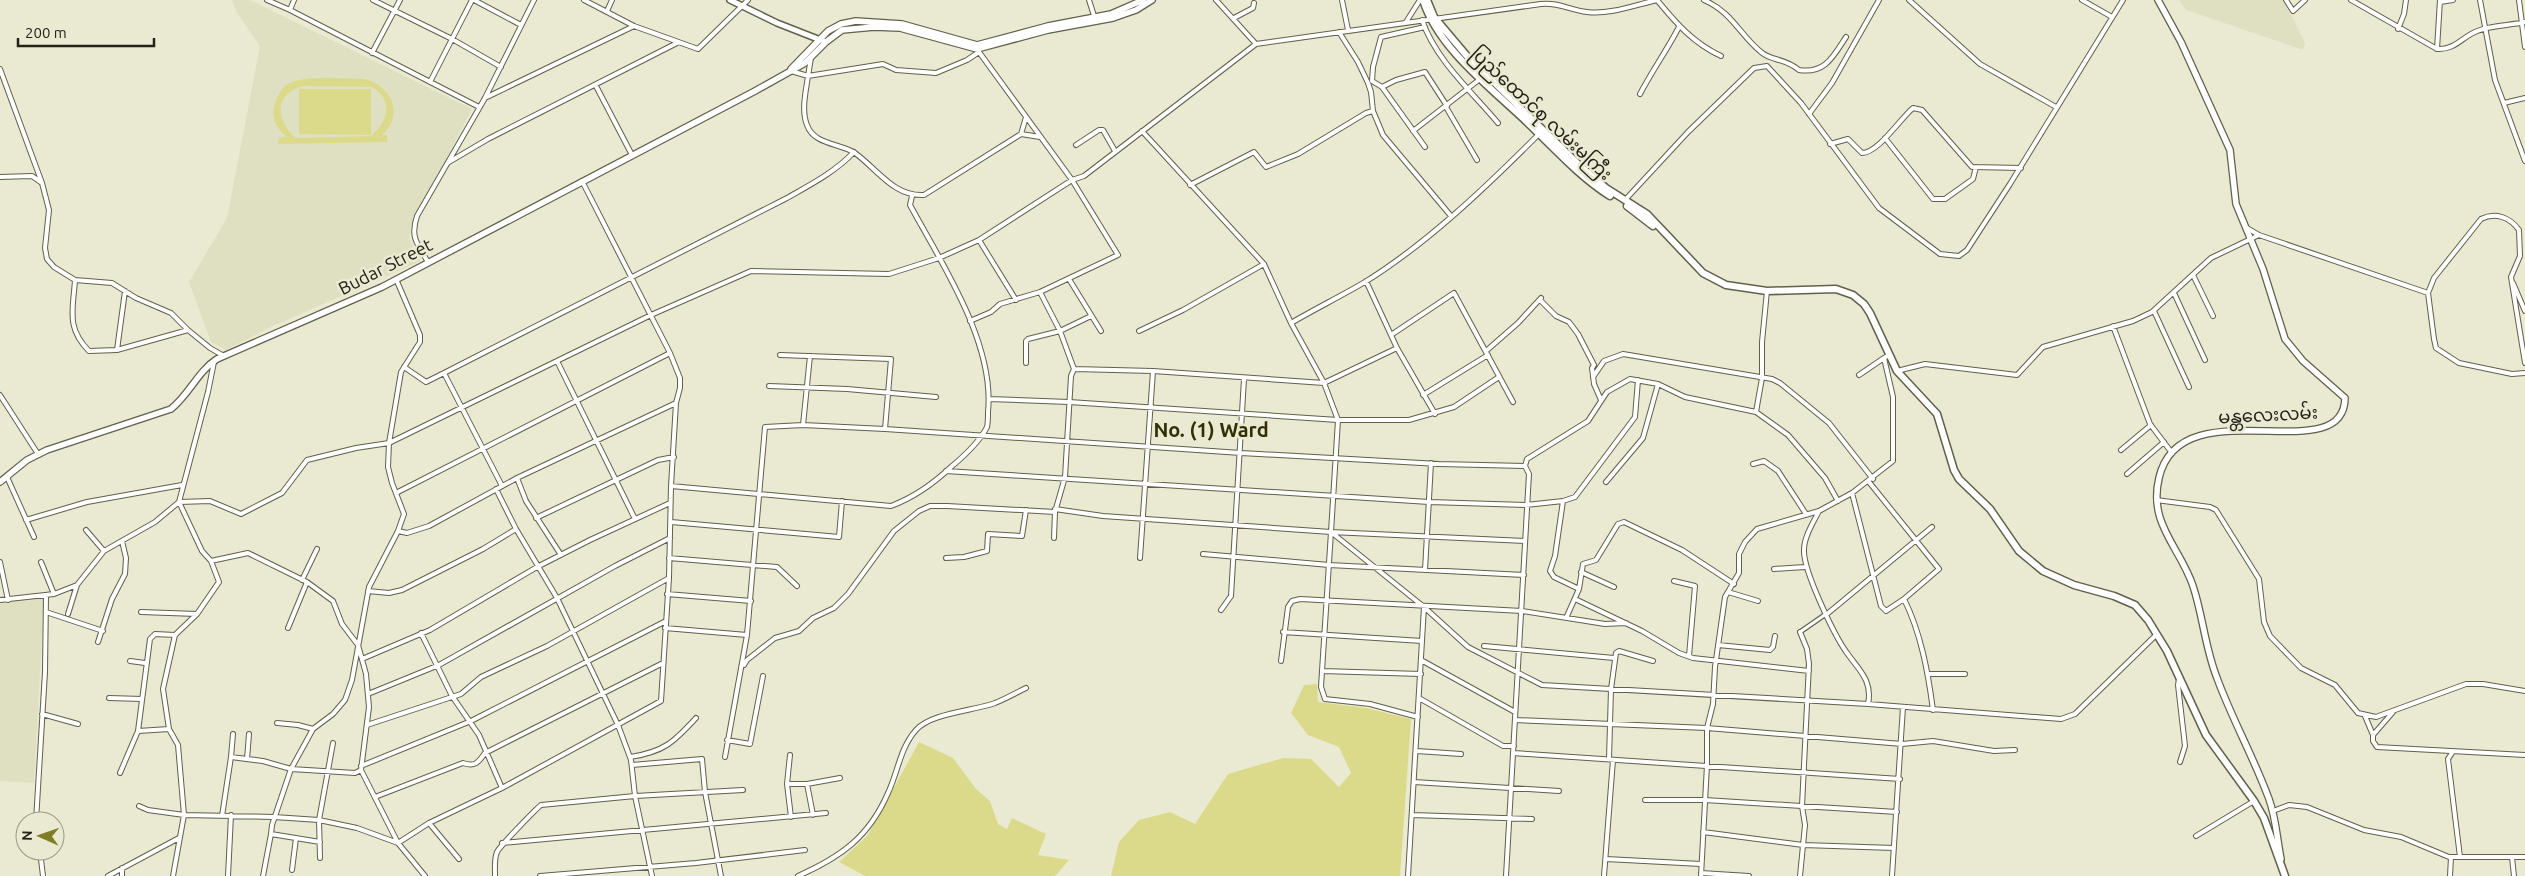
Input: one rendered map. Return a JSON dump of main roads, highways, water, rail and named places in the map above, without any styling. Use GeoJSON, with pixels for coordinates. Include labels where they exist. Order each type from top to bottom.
{"type":"FeatureCollection","features":[{"type":"Feature","properties":{"kind":"main road"},"geometry":{"type":"LineString","coordinates":[[789,70],[823,40],[842,30],[874,27],[900,28],[956,45],[978,49],[1095,19],[1143,0]]}},
{"type":"Feature","properties":{"kind":"main road"},"geometry":{"type":"LineString","coordinates":[[1095,19],[1112,18],[1136,10],[1152,0]]}},
{"type":"Feature","properties":{"kind":"main road","name":"ပြည်ထောင်စု လမ်းမကြီး"},"geometry":{"type":"LineString","coordinates":[[1421,0],[1428,18],[1455,53],[1539,134],[1590,182],[1645,219],[1683,251]]}},
{"type":"Feature","properties":{"kind":"main road"},"geometry":{"type":"LineString","coordinates":[[1427,0],[1428,18],[1579,165],[1606,188],[1647,214],[1704,273],[1726,285],[1767,292],[1836,289],[1853,295],[1870,313],[1887,357],[1897,371],[1937,414],[1954,470],[1959,479],[1990,510],[2020,551],[2043,571],[2074,585],[2114,596],[2135,605],[2157,634],[2180,677],[2206,735],[2254,801],[2264,818],[2285,876]]}},
{"type":"Feature","properties":{"kind":"main road","name":"မန္တလေးလမ်း"},"geometry":{"type":"LineString","coordinates":[[2158,0],[2181,42],[2230,150],[2236,204],[2264,269],[2285,340],[2303,361],[2345,398],[2341,415],[2334,423],[2315,430],[2198,434],[2172,453],[2159,476],[2156,500],[2162,525],[2193,585],[2216,676],[2272,811],[2282,866]]}},
{"type":"Feature","properties":{"kind":"main road"},"geometry":{"type":"LineString","coordinates":[[789,70],[811,58],[823,40]]}},
{"type":"Feature","properties":{"kind":"main road","name":"Budar Street"},"geometry":{"type":"LineString","coordinates":[[0,482],[27,460],[38,454],[171,409],[184,399],[214,361],[339,307],[396,279],[755,91],[789,70]]}},
{"type":"Feature","properties":{"kind":"district","name":"No. (1) Ward"},"geometry":{"type":"Point","coordinates":[1211,429]}}]}
